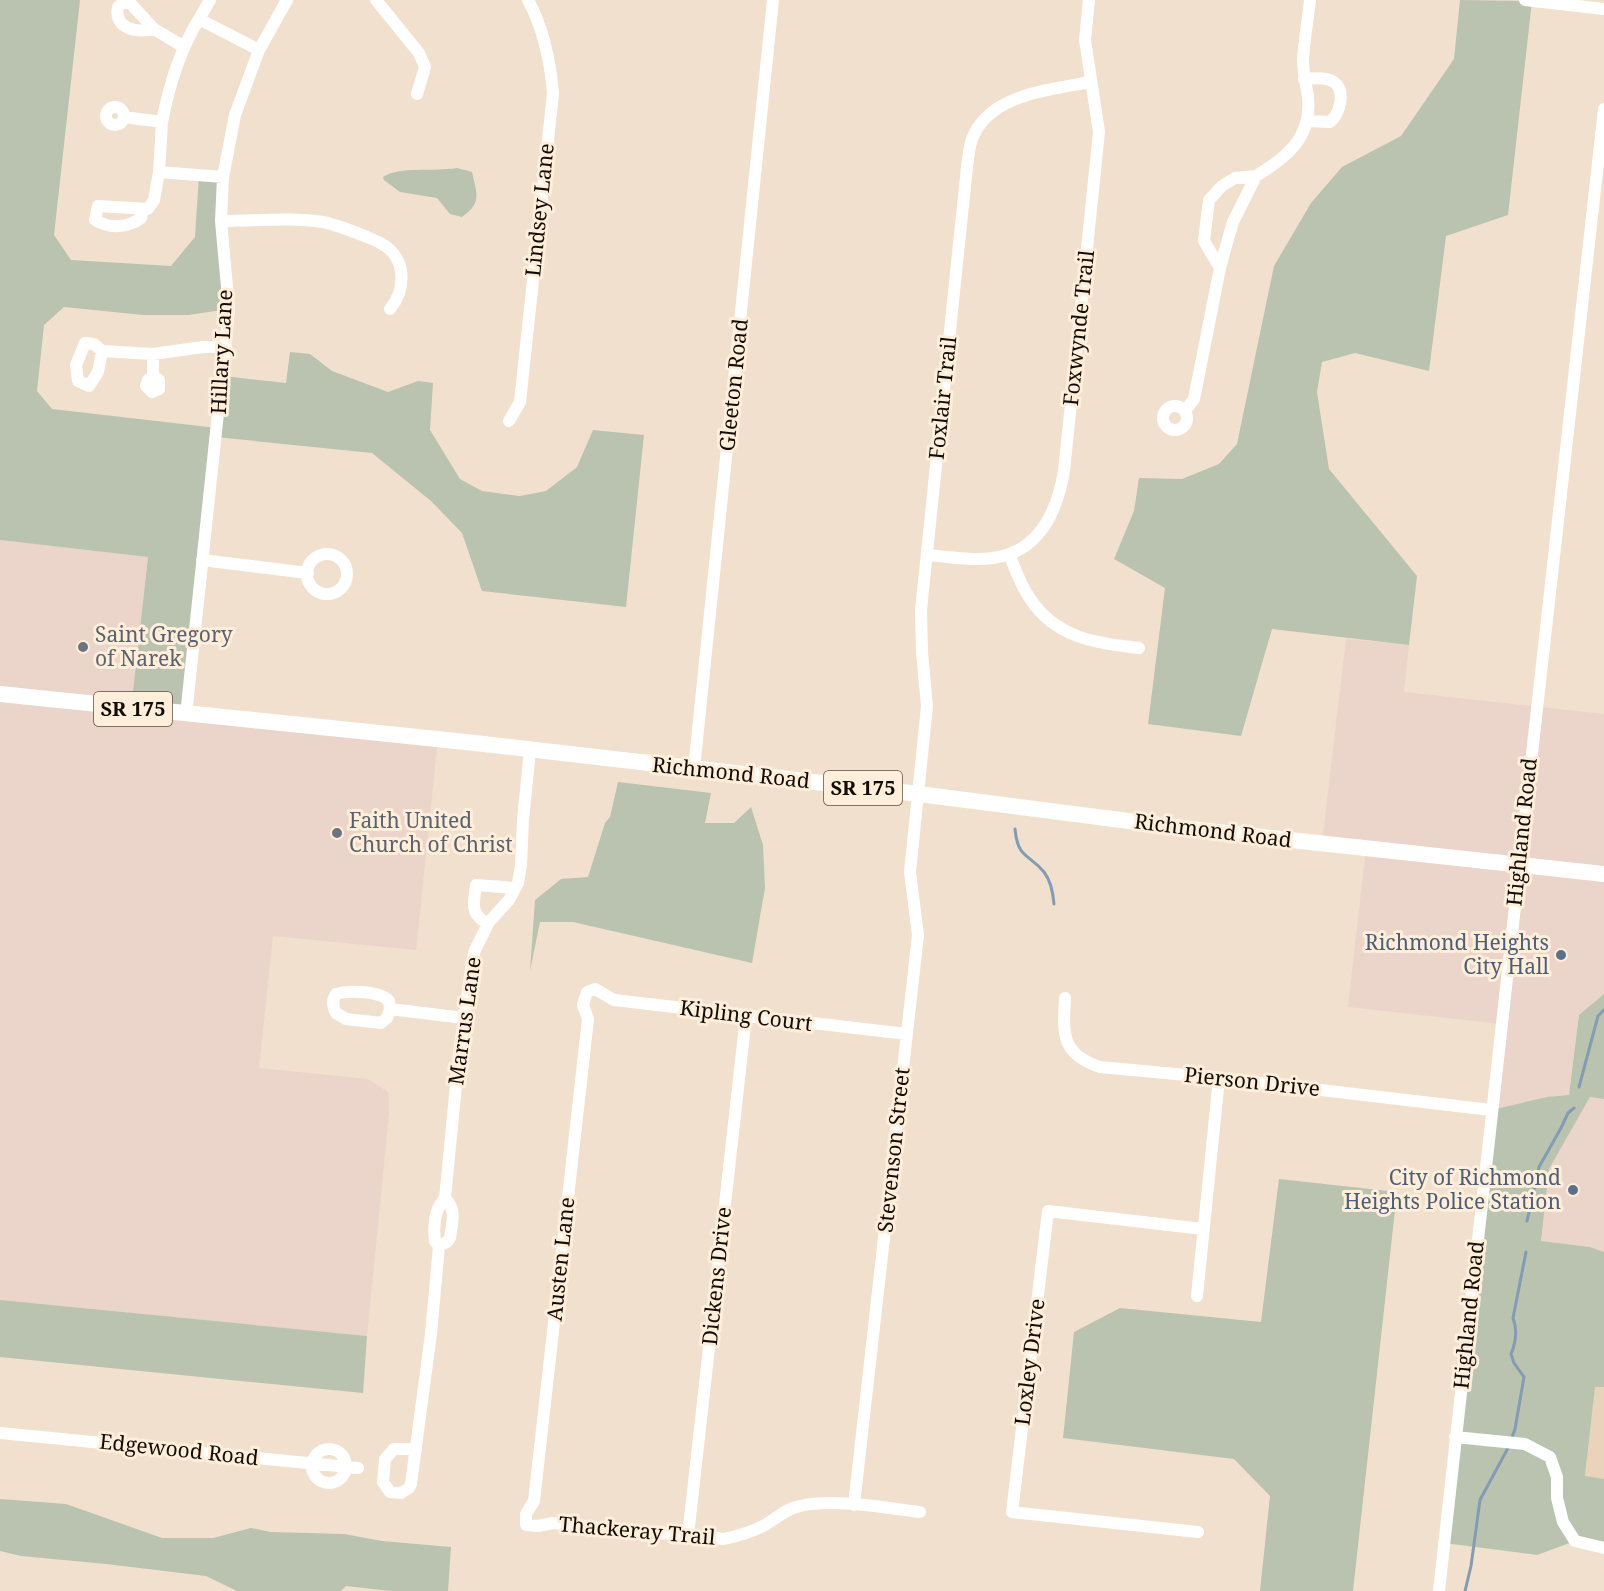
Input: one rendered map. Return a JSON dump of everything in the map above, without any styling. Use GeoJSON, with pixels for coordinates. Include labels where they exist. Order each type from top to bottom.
{"type":"FeatureCollection","features":[{"type":"Feature","properties":{"kind":"main road","name":"Richmond Road"},"geometry":{"type":"LineString","coordinates":[[0,694],[186,715],[430,738],[919,794],[1199,830],[1604,874]]}},
{"type":"Feature","properties":{"kind":"street"},"geometry":{"type":"LineString","coordinates":[[143,208],[148,209],[154,200],[159,172],[162,122],[172,78],[184,46],[210,0]]}},
{"type":"Feature","properties":{"kind":"street","name":"Hillary Lane"},"geometry":{"type":"LineString","coordinates":[[186,715],[229,309],[221,221],[223,177],[235,115],[259,50],[287,0]]}},
{"type":"Feature","properties":{"kind":"street"},"geometry":{"type":"LineString","coordinates":[[376,0],[419,53],[425,67],[417,94]]}},
{"type":"Feature","properties":{"kind":"street","name":"Lindsey Lane"},"geometry":{"type":"LineString","coordinates":[[509,421],[520,402],[553,93],[549,56],[528,0]]}},
{"type":"Feature","properties":{"kind":"street","name":"Gleeton Road"},"geometry":{"type":"LineString","coordinates":[[694,769],[773,0]]}},
{"type":"Feature","properties":{"kind":"street","name":"Foxwynde Trail"},"geometry":{"type":"LineString","coordinates":[[927,555],[977,559],[1009,554],[1026,545],[1041,530],[1053,512],[1062,485],[1099,132],[1085,40],[1089,0]]}},
{"type":"Feature","properties":{"kind":"street"},"geometry":{"type":"LineString","coordinates":[[1220,268],[1204,241],[1209,200],[1222,186],[1235,178],[1256,176],[1287,155],[1296,144],[1307,121],[1308,96],[1303,60],[1310,0]]}},
{"type":"Feature","properties":{"kind":"street"},"geometry":{"type":"LineString","coordinates":[[1525,0],[1604,9]]}},
{"type":"Feature","properties":{"kind":"street"},"geometry":{"type":"LineString","coordinates":[[199,19],[259,50]]}},
{"type":"Feature","properties":{"kind":"street"},"geometry":{"type":"LineString","coordinates":[[154,29],[184,46]]}},
{"type":"Feature","properties":{"kind":"street"},"geometry":{"type":"LineString","coordinates":[[1304,79],[1330,80],[1336,83],[1341,94],[1338,113],[1330,122],[1307,121]]}},
{"type":"Feature","properties":{"kind":"street","name":"Foxlair Trail"},"geometry":{"type":"LineString","coordinates":[[919,794],[927,706],[921,610],[967,167],[973,138],[985,119],[1022,95],[1090,82]]}},
{"type":"Feature","properties":{"kind":"street","name":"Highland Road"},"geometry":{"type":"LineString","coordinates":[[1439,1591],[1518,864],[1601,159],[1604,109]]}},
{"type":"Feature","properties":{"kind":"street"},"geometry":{"type":"LineString","coordinates":[[124,117],[162,122]]}},
{"type":"Feature","properties":{"kind":"street"},"geometry":{"type":"LineString","coordinates":[[159,172],[223,177]]}},
{"type":"Feature","properties":{"kind":"street"},"geometry":{"type":"LineString","coordinates":[[1185,411],[1194,399],[1220,268],[1233,222],[1256,176]]}},
{"type":"Feature","properties":{"kind":"street"},"geometry":{"type":"LineString","coordinates":[[221,221],[315,221],[336,225],[385,245],[396,257],[402,274],[400,292],[390,309]]}},
{"type":"Feature","properties":{"kind":"street"},"geometry":{"type":"LineString","coordinates":[[102,351],[153,354],[203,347],[226,347]]}},
{"type":"Feature","properties":{"kind":"street"},"geometry":{"type":"LineString","coordinates":[[153,354],[153,376]]}},
{"type":"Feature","properties":{"kind":"street"},"geometry":{"type":"LineString","coordinates":[[1009,554],[1028,596],[1056,626],[1089,641],[1139,648]]}},
{"type":"Feature","properties":{"kind":"street"},"geometry":{"type":"LineString","coordinates":[[202,560],[308,573]]}},
{"type":"Feature","properties":{"kind":"street","name":"Marrus Lane"},"geometry":{"type":"LineString","coordinates":[[416,1449],[431,1334],[439,1246],[435,1241],[435,1217],[438,1205],[445,1198],[464,1018],[475,950],[488,924],[509,900],[515,888],[521,865],[530,750]]}},
{"type":"Feature","properties":{"kind":"street","name":"Stevenson Street"},"geometry":{"type":"LineString","coordinates":[[854,1505],[918,934],[910,872],[919,794]]}},
{"type":"Feature","properties":{"kind":"street"},"geometry":{"type":"LineString","coordinates":[[488,924],[475,913],[473,907],[476,885],[515,888]]}},
{"type":"Feature","properties":{"kind":"street","name":"Kipling Court"},"geometry":{"type":"LineString","coordinates":[[587,992],[596,989],[614,1000],[908,1034]]}},
{"type":"Feature","properties":{"kind":"street","name":"Austen Lane"},"geometry":{"type":"LineString","coordinates":[[526,1525],[526,1514],[534,1501],[588,1019],[583,1005],[587,992]]}},
{"type":"Feature","properties":{"kind":"street","name":"Pierson Drive"},"geometry":{"type":"LineString","coordinates":[[1065,998],[1063,1025],[1070,1049],[1085,1062],[1100,1067],[1219,1078],[1491,1110]]}},
{"type":"Feature","properties":{"kind":"street"},"geometry":{"type":"LineString","coordinates":[[390,1010],[464,1018]]}},
{"type":"Feature","properties":{"kind":"street","name":"Dickens Drive"},"geometry":{"type":"LineString","coordinates":[[688,1536],[746,1016]]}},
{"type":"Feature","properties":{"kind":"street"},"geometry":{"type":"LineString","coordinates":[[1197,1296],[1219,1078]]}},
{"type":"Feature","properties":{"kind":"street","name":"Loxley Drive"},"geometry":{"type":"LineString","coordinates":[[1198,1532],[1012,1512],[1048,1211],[1203,1229]]}},
{"type":"Feature","properties":{"kind":"street","name":"Edgewood Road"},"geometry":{"type":"LineString","coordinates":[[0,1433],[312,1463],[352,1467],[340,1479],[328,1483],[316,1477],[312,1463]]}},
{"type":"Feature","properties":{"kind":"street"},"geometry":{"type":"LineString","coordinates":[[1455,1437],[1525,1444],[1550,1457],[1557,1477],[1557,1498],[1563,1522],[1575,1540],[1604,1548]]}},
{"type":"Feature","properties":{"kind":"street","name":"Thackeray Trail"},"geometry":{"type":"LineString","coordinates":[[526,1525],[538,1526],[553,1523],[724,1539],[765,1525],[781,1513],[800,1506],[854,1505],[920,1512]]}},
{"type":"Feature","properties":{"kind":"shaded area"},"geometry":{"type":"Polygon","coordinates":[[[0,540],[148,557],[131,708],[438,739],[416,950],[273,936],[259,1068],[368,1079],[388,1092],[389,1114],[367,1336],[0,1300],[0,540]]]}},
{"type":"Feature","properties":{"kind":"shaded area"},"geometry":{"type":"Polygon","coordinates":[[[1346,639],[1409,645],[1404,692],[1604,714],[1604,994],[1579,1016],[1569,1096],[1547,1097],[1491,1110],[1501,1024],[1348,1007],[1366,848],[1322,843],[1346,639]]]}},
{"type":"Feature","properties":{"kind":"shaded area"},"geometry":{"type":"Polygon","coordinates":[[[1590,1097],[1604,1099],[1604,1252],[1590,1247],[1541,1241],[1549,1169],[1590,1097]]]}},
{"type":"Feature","properties":{"kind":"shaded area"},"geometry":{"type":"Polygon","coordinates":[[[1595,1386],[1604,1387],[1604,1479],[1585,1477],[1595,1386]]]}},
{"type":"Feature","properties":{"kind":"green space"},"geometry":{"type":"Polygon","coordinates":[[[0,0],[80,0],[54,235],[71,260],[171,266],[195,237],[199,175],[223,177],[229,309],[188,315],[143,315],[64,307],[44,325],[37,391],[52,409],[217,428],[223,376],[286,383],[290,352],[310,354],[332,371],[388,392],[418,381],[433,383],[430,430],[460,479],[482,491],[520,496],[546,491],[577,467],[593,430],[644,435],[626,607],[482,591],[462,533],[431,501],[372,453],[216,437],[186,715],[131,709],[148,557],[0,540],[0,0]]]}},
{"type":"Feature","properties":{"kind":"green space"},"geometry":{"type":"Polygon","coordinates":[[[1460,0],[1532,1],[1508,215],[1446,236],[1429,371],[1355,353],[1322,362],[1317,392],[1329,469],[1417,576],[1409,645],[1272,629],[1241,736],[1148,724],[1165,588],[1114,559],[1134,511],[1139,478],[1182,479],[1219,464],[1237,444],[1274,266],[1311,203],[1342,167],[1401,136],[1454,59],[1460,0]]]}},
{"type":"Feature","properties":{"kind":"green space"},"geometry":{"type":"Polygon","coordinates":[[[457,168],[472,172],[476,192],[473,207],[462,217],[450,214],[437,198],[400,192],[383,177],[398,172],[457,168]]]}},
{"type":"Feature","properties":{"kind":"green space"},"geometry":{"type":"Polygon","coordinates":[[[618,782],[711,793],[705,823],[734,823],[751,807],[763,845],[765,888],[752,963],[573,922],[540,922],[530,971],[535,900],[561,879],[588,877],[605,823],[610,817],[618,782]]]}},
{"type":"Feature","properties":{"kind":"green space"},"geometry":{"type":"Polygon","coordinates":[[[1604,994],[1604,1099],[1590,1097],[1549,1169],[1541,1241],[1590,1247],[1604,1252],[1604,1387],[1595,1387],[1585,1476],[1604,1479],[1604,1548],[1575,1541],[1537,1555],[1444,1543],[1491,1110],[1547,1097],[1569,1095],[1579,1015],[1604,994]]]}},
{"type":"Feature","properties":{"kind":"green space"},"geometry":{"type":"Polygon","coordinates":[[[1279,1179],[1397,1192],[1353,1591],[1260,1591],[1270,1496],[1234,1459],[1063,1438],[1074,1332],[1120,1308],[1261,1322],[1279,1179]]]}},
{"type":"Feature","properties":{"kind":"green space"},"geometry":{"type":"Polygon","coordinates":[[[0,1300],[367,1336],[363,1393],[0,1357],[0,1300]]]}},
{"type":"Feature","properties":{"kind":"green space"},"geometry":{"type":"Polygon","coordinates":[[[0,1499],[66,1504],[162,1538],[213,1538],[251,1528],[271,1532],[344,1534],[382,1541],[451,1547],[448,1591],[391,1591],[346,1586],[341,1591],[237,1591],[206,1576],[21,1556],[0,1551],[0,1499]]]}},
{"type":"Feature","properties":{"kind":"waterway"},"geometry":{"type":"LineString","coordinates":[[1015,829],[1021,851],[1044,872],[1048,879],[1054,904]]}},
{"type":"Feature","properties":{"kind":"waterway"},"geometry":{"type":"LineString","coordinates":[[1579,1087],[1598,1016],[1604,1010]]}},
{"type":"Feature","properties":{"kind":"waterway"},"geometry":{"type":"LineString","coordinates":[[1527,1221],[1539,1167],[1568,1113],[1574,1108]]}},
{"type":"Feature","properties":{"kind":"waterway"},"geometry":{"type":"LineString","coordinates":[[1511,1440],[1524,1377],[1514,1363],[1511,1354],[1516,1336],[1513,1318],[1526,1252]]}},
{"type":"Feature","properties":{"kind":"waterway"},"geometry":{"type":"LineString","coordinates":[[1465,1591],[1471,1566],[1480,1500],[1509,1446]]}},
{"type":"Feature","properties":{"kind":"place","name":"Saint Gregory of Narek"},"geometry":{"type":"Point","coordinates":[83,647]}},
{"type":"Feature","properties":{"kind":"place","name":"Faith United Church of Christ"},"geometry":{"type":"Point","coordinates":[337,833]}},
{"type":"Feature","properties":{"kind":"place","name":"Richmond Heights City Hall"},"geometry":{"type":"Point","coordinates":[1561,955]}},
{"type":"Feature","properties":{"kind":"place","name":"City of Richmond Heights Police Station"},"geometry":{"type":"Point","coordinates":[1573,1190]}}]}
